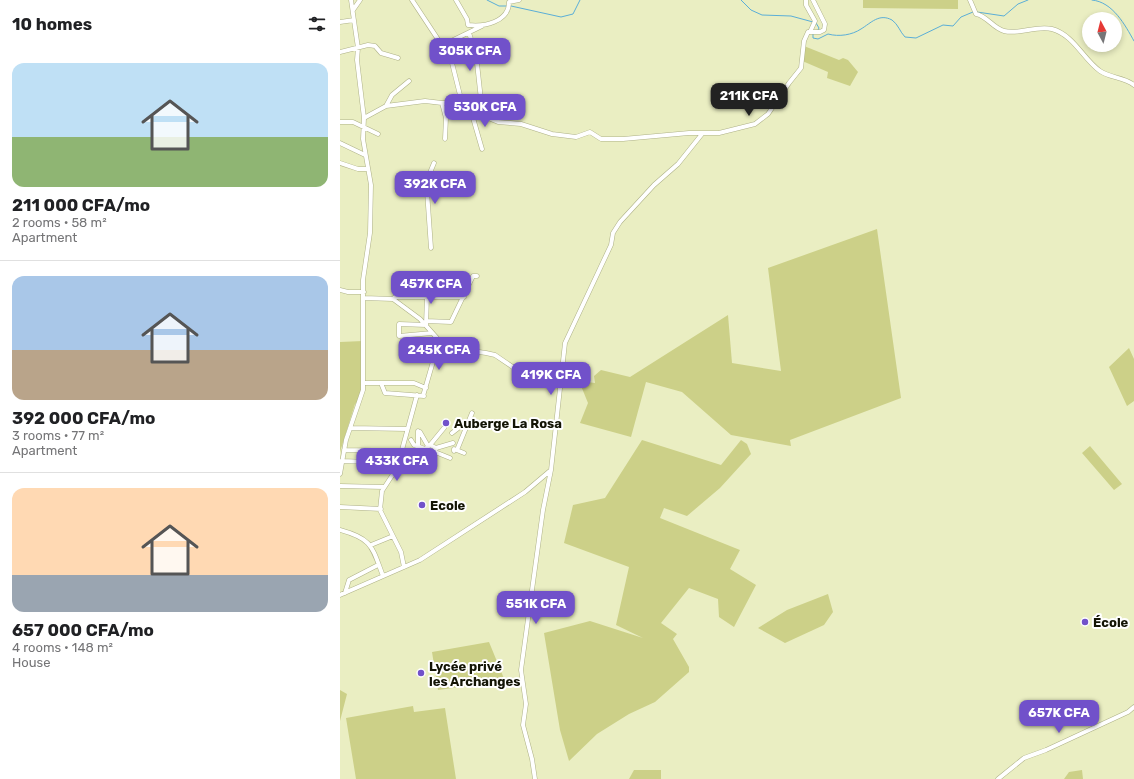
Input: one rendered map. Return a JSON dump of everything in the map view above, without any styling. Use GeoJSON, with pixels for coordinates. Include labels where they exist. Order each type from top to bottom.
{"type":"FeatureCollection","features":[{"type":"Feature","properties":{"kind":"street"},"geometry":{"type":"LineString","coordinates":[[340,474],[350,428],[363,390],[364,280],[370,233],[372,185],[365,155],[363,126],[364,118],[357,60],[358,48],[351,0]]}},
{"type":"Feature","properties":{"kind":"street"},"geometry":{"type":"LineString","coordinates":[[353,10],[360,0]]}},
{"type":"Feature","properties":{"kind":"street"},"geometry":{"type":"LineString","coordinates":[[412,0],[451,59],[460,95],[471,111],[482,149]]}},
{"type":"Feature","properties":{"kind":"street"},"geometry":{"type":"LineString","coordinates":[[456,0],[467,19],[468,25],[484,24]]}},
{"type":"Feature","properties":{"kind":"street"},"geometry":{"type":"LineString","coordinates":[[443,45],[484,24],[503,18],[508,9],[509,2],[519,0]]}},
{"type":"Feature","properties":{"kind":"street"},"geometry":{"type":"LineString","coordinates":[[471,111],[498,122],[521,124],[544,132],[576,137],[590,132],[601,139],[689,133],[723,133],[755,124],[768,114],[801,68],[804,41],[815,21],[806,5],[806,0]]}},
{"type":"Feature","properties":{"kind":"street"},"geometry":{"type":"LineString","coordinates":[[810,32],[822,31],[825,24],[813,0]]}},
{"type":"Feature","properties":{"kind":"street"},"geometry":{"type":"LineString","coordinates":[[970,0],[974,12],[987,18],[1002,30],[1018,33],[1042,28],[1058,31],[1065,35],[1093,65],[1102,72],[1118,77],[1134,85]]}},
{"type":"Feature","properties":{"kind":"street"},"geometry":{"type":"LineString","coordinates":[[340,22],[354,20]]}},
{"type":"Feature","properties":{"kind":"street"},"geometry":{"type":"LineString","coordinates":[[469,32],[476,54],[482,109],[480,114]]}},
{"type":"Feature","properties":{"kind":"street"},"geometry":{"type":"LineString","coordinates":[[340,52],[372,45],[378,52],[398,58]]}},
{"type":"Feature","properties":{"kind":"street"},"geometry":{"type":"LineString","coordinates":[[386,106],[392,95],[409,81]]}},
{"type":"Feature","properties":{"kind":"street"},"geometry":{"type":"LineString","coordinates":[[364,118],[386,106],[424,101],[465,103]]}},
{"type":"Feature","properties":{"kind":"street"},"geometry":{"type":"LineString","coordinates":[[442,103],[446,118],[445,139]]}},
{"type":"Feature","properties":{"kind":"street"},"geometry":{"type":"LineString","coordinates":[[340,122],[350,121],[378,134]]}},
{"type":"Feature","properties":{"kind":"street"},"geometry":{"type":"LineString","coordinates":[[535,779],[532,759],[523,725],[526,704],[521,670],[543,510],[557,428],[557,403],[567,336],[610,245],[615,229],[654,185],[678,164],[702,134]]}},
{"type":"Feature","properties":{"kind":"street"},"geometry":{"type":"LineString","coordinates":[[340,143],[365,155]]}},
{"type":"Feature","properties":{"kind":"street"},"geometry":{"type":"LineString","coordinates":[[340,163],[361,170],[368,169]]}},
{"type":"Feature","properties":{"kind":"street"},"geometry":{"type":"LineString","coordinates":[[431,248],[427,191],[424,189],[424,182],[427,180],[434,163]]}},
{"type":"Feature","properties":{"kind":"street"},"geometry":{"type":"LineString","coordinates":[[432,333],[399,336],[399,324],[451,322],[474,276],[477,276]]}},
{"type":"Feature","properties":{"kind":"street"},"geometry":{"type":"LineString","coordinates":[[340,290],[348,292],[364,292]]}},
{"type":"Feature","properties":{"kind":"street"},"geometry":{"type":"LineString","coordinates":[[393,299],[395,296],[464,297]]}},
{"type":"Feature","properties":{"kind":"street"},"geometry":{"type":"LineString","coordinates":[[426,323],[427,297]]}},
{"type":"Feature","properties":{"kind":"street"},"geometry":{"type":"LineString","coordinates":[[364,298],[393,299],[426,323],[432,333],[445,347],[495,355],[523,374],[561,384]]}},
{"type":"Feature","properties":{"kind":"street"},"geometry":{"type":"LineString","coordinates":[[381,383],[385,393],[424,396],[439,341]]}},
{"type":"Feature","properties":{"kind":"street"},"geometry":{"type":"LineString","coordinates":[[363,383],[414,383],[426,388]]}},
{"type":"Feature","properties":{"kind":"street"},"geometry":{"type":"LineString","coordinates":[[404,567],[401,552],[381,509],[382,491],[397,468],[417,395]]}},
{"type":"Feature","properties":{"kind":"street"},"geometry":{"type":"LineString","coordinates":[[463,451],[455,450],[472,413]]}},
{"type":"Feature","properties":{"kind":"street"},"geometry":{"type":"LineString","coordinates":[[452,433],[461,426],[465,428]]}},
{"type":"Feature","properties":{"kind":"street"},"geometry":{"type":"LineString","coordinates":[[350,428],[407,429]]}},
{"type":"Feature","properties":{"kind":"street"},"geometry":{"type":"LineString","coordinates":[[411,440],[414,445],[424,449],[429,446],[444,428]]}},
{"type":"Feature","properties":{"kind":"street"},"geometry":{"type":"LineString","coordinates":[[418,447],[417,433],[429,446],[436,448],[454,443]]}},
{"type":"Feature","properties":{"kind":"street"},"geometry":{"type":"LineString","coordinates":[[436,448],[435,452],[450,458]]}},
{"type":"Feature","properties":{"kind":"street"},"geometry":{"type":"LineString","coordinates":[[344,450],[401,451]]}},
{"type":"Feature","properties":{"kind":"street"},"geometry":{"type":"LineString","coordinates":[[341,464],[398,463]]}},
{"type":"Feature","properties":{"kind":"street"},"geometry":{"type":"LineString","coordinates":[[342,593],[420,560],[524,492],[551,470]]}},
{"type":"Feature","properties":{"kind":"street"},"geometry":{"type":"LineString","coordinates":[[340,486],[384,487]]}},
{"type":"Feature","properties":{"kind":"street"},"geometry":{"type":"LineString","coordinates":[[340,507],[381,509]]}},
{"type":"Feature","properties":{"kind":"street"},"geometry":{"type":"LineString","coordinates":[[340,530],[352,534],[371,545],[383,576]]}},
{"type":"Feature","properties":{"kind":"street"},"geometry":{"type":"LineString","coordinates":[[371,545],[393,536]]}},
{"type":"Feature","properties":{"kind":"street"},"geometry":{"type":"LineString","coordinates":[[342,593],[349,580],[378,564]]}},
{"type":"Feature","properties":{"kind":"street"},"geometry":{"type":"LineString","coordinates":[[998,779],[1024,758],[1128,712],[1134,707]]}},
{"type":"Feature","properties":{"kind":"green space"},"geometry":{"type":"Polygon","coordinates":[[[863,0],[958,0],[958,9],[863,8],[863,0]]]}},
{"type":"Feature","properties":{"kind":"green space"},"geometry":{"type":"Polygon","coordinates":[[[804,46],[839,60],[843,58],[848,60],[858,72],[850,86],[827,78],[828,72],[800,60],[804,46]]]}},
{"type":"Feature","properties":{"kind":"green space"},"geometry":{"type":"Polygon","coordinates":[[[877,229],[901,398],[790,440],[791,446],[731,435],[682,392],[646,382],[631,437],[580,423],[588,403],[579,381],[595,383],[594,376],[601,370],[630,377],[728,315],[732,363],[781,371],[768,268],[877,229]]]}},
{"type":"Feature","properties":{"kind":"green space"},"geometry":{"type":"Polygon","coordinates":[[[363,341],[363,390],[360,401],[355,404],[340,452],[340,342],[363,341]]]}},
{"type":"Feature","properties":{"kind":"green space"},"geometry":{"type":"Polygon","coordinates":[[[1129,348],[1134,359],[1134,401],[1127,406],[1109,367],[1129,348]]]}},
{"type":"Feature","properties":{"kind":"green space"},"geometry":{"type":"Polygon","coordinates":[[[642,440],[721,465],[741,440],[747,444],[751,454],[720,488],[687,516],[664,508],[660,518],[740,550],[730,569],[756,585],[734,627],[719,617],[718,599],[689,588],[661,623],[677,634],[673,639],[689,667],[689,672],[655,702],[629,714],[597,734],[569,761],[560,730],[544,633],[590,621],[643,638],[616,625],[629,567],[564,543],[573,505],[605,498],[642,440]]]}},
{"type":"Feature","properties":{"kind":"green space"},"geometry":{"type":"Polygon","coordinates":[[[1090,446],[1122,484],[1114,490],[1082,453],[1090,446]]]}},
{"type":"Feature","properties":{"kind":"green space"},"geometry":{"type":"Polygon","coordinates":[[[828,594],[833,612],[824,625],[785,643],[758,628],[787,610],[828,594]]]}},
{"type":"Feature","properties":{"kind":"green space"},"geometry":{"type":"Polygon","coordinates":[[[489,642],[505,681],[438,690],[432,652],[489,642]]]}},
{"type":"Feature","properties":{"kind":"green space"},"geometry":{"type":"Polygon","coordinates":[[[340,690],[347,694],[340,721],[340,690]]]}},
{"type":"Feature","properties":{"kind":"green space"},"geometry":{"type":"Polygon","coordinates":[[[413,706],[414,712],[445,708],[456,779],[356,779],[346,718],[413,706]]]}},
{"type":"Feature","properties":{"kind":"green space"},"geometry":{"type":"Polygon","coordinates":[[[634,770],[661,770],[661,779],[629,779],[634,770]]]}},
{"type":"Feature","properties":{"kind":"green space"},"geometry":{"type":"Polygon","coordinates":[[[1082,770],[1083,779],[1064,779],[1069,772],[1082,770]]]}},
{"type":"Feature","properties":{"kind":"waterway"},"geometry":{"type":"LineString","coordinates":[[487,0],[499,6],[507,6]]}},
{"type":"Feature","properties":{"kind":"waterway"},"geometry":{"type":"LineString","coordinates":[[511,6],[561,17],[573,14],[580,0]]}},
{"type":"Feature","properties":{"kind":"waterway"},"geometry":{"type":"LineString","coordinates":[[741,0],[751,10],[762,15],[791,16],[813,22]]}},
{"type":"Feature","properties":{"kind":"waterway"},"geometry":{"type":"LineString","coordinates":[[977,12],[1004,16],[1018,4],[1028,0]]}},
{"type":"Feature","properties":{"kind":"waterway"},"geometry":{"type":"LineString","coordinates":[[1092,0],[1106,5],[1118,15],[1134,41]]}},
{"type":"Feature","properties":{"kind":"waterway"},"geometry":{"type":"LineString","coordinates":[[813,34],[813,38],[818,39],[828,34],[850,34],[879,18],[887,18],[894,22],[905,37],[916,38],[943,25],[953,26],[961,17],[973,12]]}},
{"type":"Feature","properties":{"kind":"waterway"},"geometry":{"type":"LineString","coordinates":[[816,23],[819,28],[818,30]]}},
{"type":"Feature","properties":{"kind":"place","name":"Auberge La Rosa"},"geometry":{"type":"Point","coordinates":[446,423]}},
{"type":"Feature","properties":{"kind":"place","name":"Ecole"},"geometry":{"type":"Point","coordinates":[422,505]}},
{"type":"Feature","properties":{"kind":"place","name":"École"},"geometry":{"type":"Point","coordinates":[1085,622]}},
{"type":"Feature","properties":{"kind":"place","name":"Lycée privé les Archanges"},"geometry":{"type":"Point","coordinates":[421,673]}}]}
